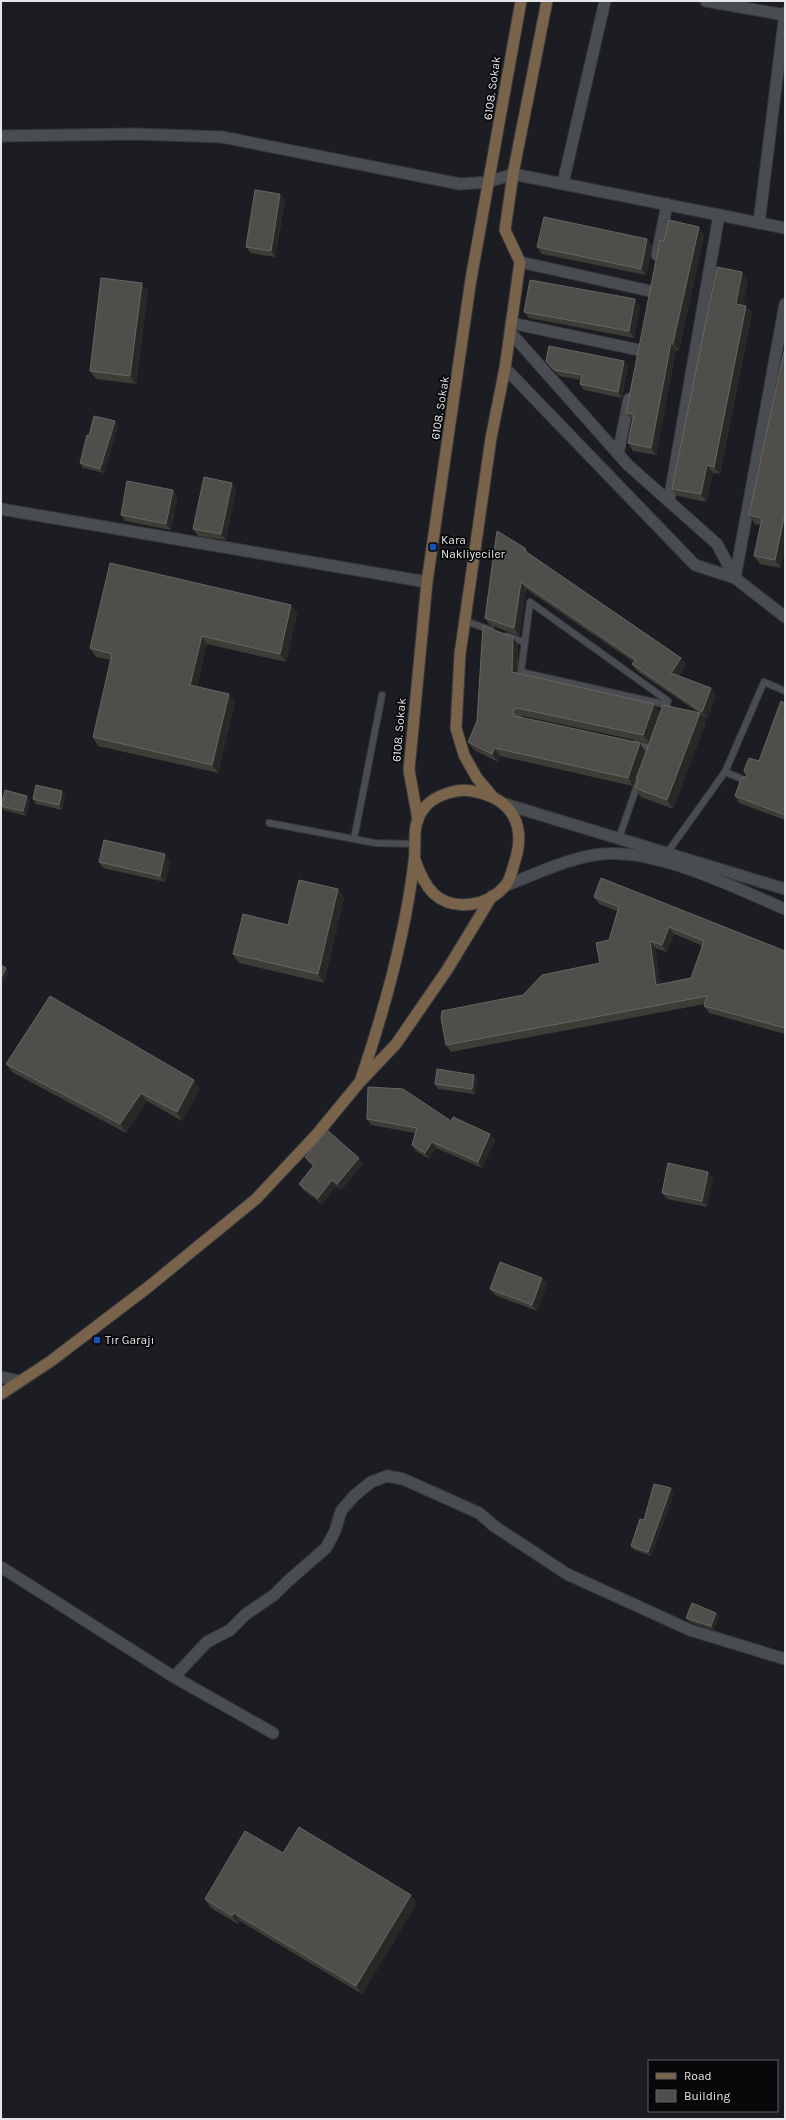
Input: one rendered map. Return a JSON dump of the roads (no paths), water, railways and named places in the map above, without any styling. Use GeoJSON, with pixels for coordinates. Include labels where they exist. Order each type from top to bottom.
{"type":"FeatureCollection","features":[{"type":"Feature","properties":{"kind":"main road","name":"6108. Sokak"},"geometry":{"type":"LineString","coordinates":[[418,820],[409,770],[427,582],[471,279],[488,182],[500,127],[510,54],[521,1]]}},
{"type":"Feature","properties":{"kind":"main road"},"geometry":{"type":"LineString","coordinates":[[493,797],[477,778],[464,755],[456,728],[460,654],[491,438],[505,368],[520,262],[504,230],[513,174],[547,1]]}},
{"type":"Feature","properties":{"kind":"main road"},"geometry":{"type":"LineString","coordinates":[[359,1083],[383,1013],[403,935],[415,860],[414,844],[418,820],[426,806],[438,797],[456,791],[472,791],[493,797],[505,804],[514,814],[519,832],[518,852],[505,886],[492,896],[478,903],[466,906],[451,903],[435,895],[422,879],[415,860]]}},
{"type":"Feature","properties":{"kind":"main road"},"geometry":{"type":"LineString","coordinates":[[1,1394],[51,1361],[147,1288],[256,1199],[317,1134],[359,1083],[396,1044],[447,970],[492,896]]}},
{"type":"Feature","properties":{"kind":"street"},"geometry":{"type":"LineString","coordinates":[[563,183],[605,1]]}},
{"type":"Feature","properties":{"kind":"street"},"geometry":{"type":"LineString","coordinates":[[706,1],[785,14],[759,223]]}},
{"type":"Feature","properties":{"kind":"street"},"geometry":{"type":"LineString","coordinates":[[1,136],[135,134],[222,137],[460,184],[488,182],[513,174],[785,228]]}},
{"type":"Feature","properties":{"kind":"street"},"geometry":{"type":"LineString","coordinates":[[648,306],[667,204]]}},
{"type":"Feature","properties":{"kind":"street"},"geometry":{"type":"LineString","coordinates":[[669,501],[719,215]]}},
{"type":"Feature","properties":{"kind":"street"},"geometry":{"type":"LineString","coordinates":[[520,262],[650,291]]}},
{"type":"Feature","properties":{"kind":"street"},"geometry":{"type":"LineString","coordinates":[[735,578],[785,304]]}},
{"type":"Feature","properties":{"kind":"street"},"geometry":{"type":"LineString","coordinates":[[511,328],[618,454],[717,544],[735,578]]}},
{"type":"Feature","properties":{"kind":"street"},"geometry":{"type":"LineString","coordinates":[[511,328],[638,354],[642,336]]}},
{"type":"Feature","properties":{"kind":"street"},"geometry":{"type":"LineString","coordinates":[[505,368],[695,565],[735,578],[785,617]]}},
{"type":"Feature","properties":{"kind":"street"},"geometry":{"type":"LineString","coordinates":[[618,454],[632,388]]}},
{"type":"Feature","properties":{"kind":"street"},"geometry":{"type":"LineString","coordinates":[[1,509],[427,582]]}},
{"type":"Feature","properties":{"kind":"street"},"geometry":{"type":"LineString","coordinates":[[505,804],[785,889]]}},
{"type":"Feature","properties":{"kind":"street"},"geometry":{"type":"LineString","coordinates":[[505,886],[559,865],[593,855],[614,852],[655,859],[696,873],[785,909]]}},
{"type":"Feature","properties":{"kind":"street"},"geometry":{"type":"LineString","coordinates":[[1,1377],[20,1381]]}},
{"type":"Feature","properties":{"kind":"street"},"geometry":{"type":"LineString","coordinates":[[174,1677],[207,1642],[230,1630],[246,1614],[274,1595],[326,1548],[335,1531],[341,1511],[354,1496],[371,1482],[387,1476],[402,1479],[479,1513],[500,1531],[567,1574],[690,1630],[785,1659]]}},
{"type":"Feature","properties":{"kind":"street"},"geometry":{"type":"LineString","coordinates":[[1,1567],[174,1677],[274,1733]]}},
{"type":"Feature","properties":{"kind":"lane"},"geometry":{"type":"LineString","coordinates":[[661,719],[668,701],[530,602],[521,672],[666,705]]}},
{"type":"Feature","properties":{"kind":"lane"},"geometry":{"type":"LineString","coordinates":[[465,621],[495,631]]}},
{"type":"Feature","properties":{"kind":"lane"},"geometry":{"type":"LineString","coordinates":[[502,634],[524,642]]}},
{"type":"Feature","properties":{"kind":"lane"},"geometry":{"type":"LineString","coordinates":[[667,853],[725,772],[764,682],[785,690]]}},
{"type":"Feature","properties":{"kind":"lane"},"geometry":{"type":"LineString","coordinates":[[354,839],[382,695]]}},
{"type":"Feature","properties":{"kind":"lane"},"geometry":{"type":"LineString","coordinates":[[649,755],[654,741]]}},
{"type":"Feature","properties":{"kind":"lane"},"geometry":{"type":"LineString","coordinates":[[628,743],[651,748]]}},
{"type":"Feature","properties":{"kind":"lane"},"geometry":{"type":"LineString","coordinates":[[725,772],[747,781]]}},
{"type":"Feature","properties":{"kind":"lane"},"geometry":{"type":"LineString","coordinates":[[618,838],[641,776]]}},
{"type":"Feature","properties":{"kind":"lane"},"geometry":{"type":"LineString","coordinates":[[269,823],[375,843],[414,844]]}},
{"type":"Feature","properties":{"kind":"place","name":"Kara Nakliyeciler"},"geometry":{"type":"Point","coordinates":[433,547]}},
{"type":"Feature","properties":{"kind":"place","name":"Tır Garajı"},"geometry":{"type":"Point","coordinates":[97,1340]}}]}
